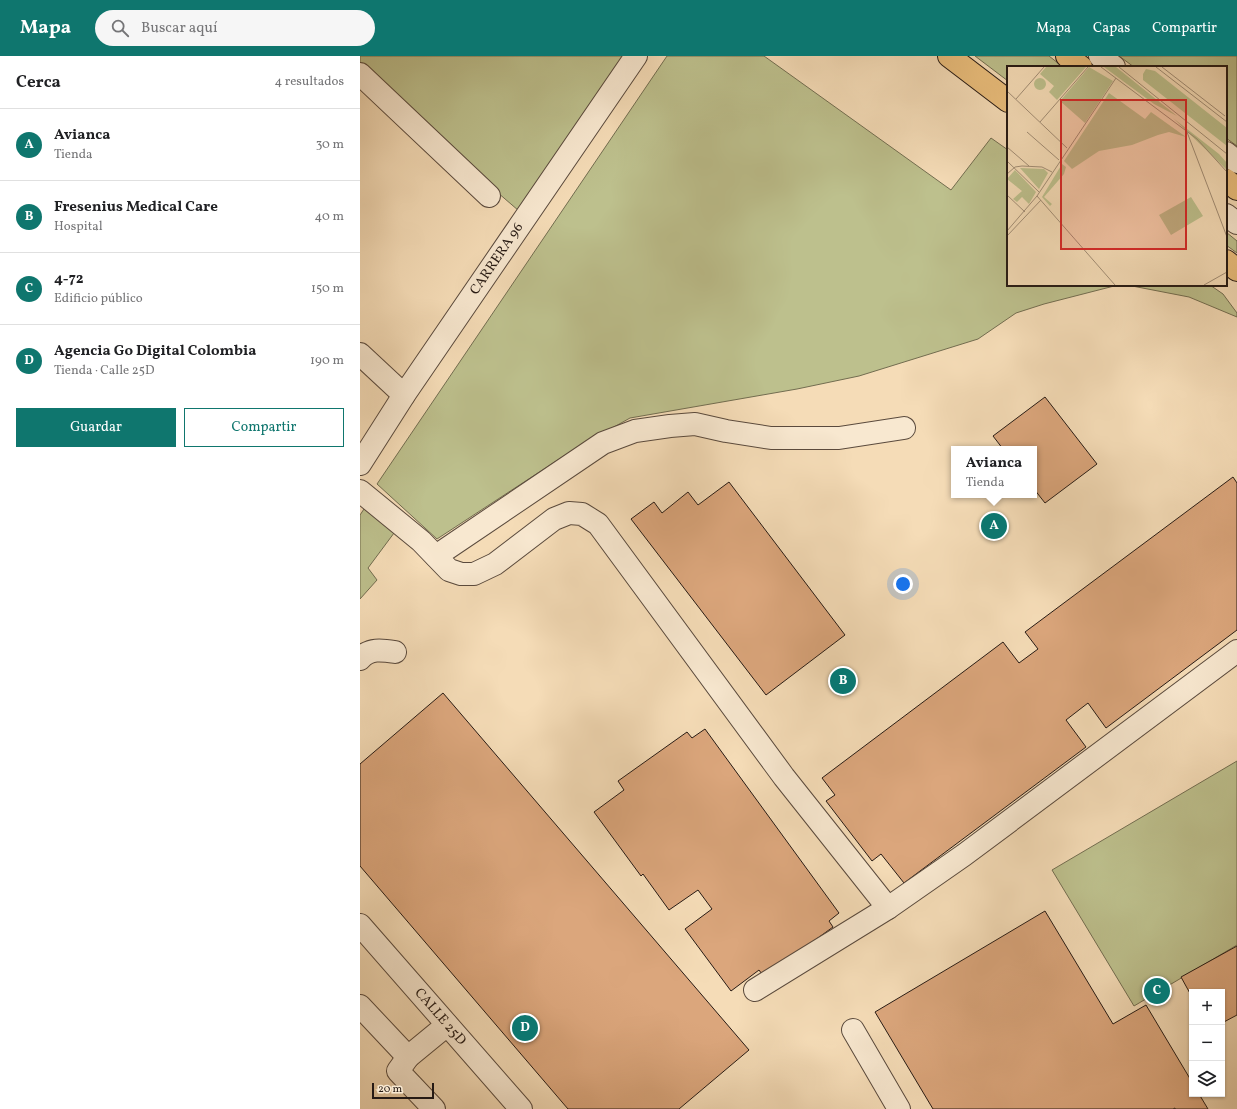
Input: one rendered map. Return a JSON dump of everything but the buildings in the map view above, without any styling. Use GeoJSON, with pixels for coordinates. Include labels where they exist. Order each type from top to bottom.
{"type":"FeatureCollection","features":[{"type":"Feature","properties":{"kind":"main road"},"geometry":{"type":"LineString","coordinates":[[949,56],[1006,99]]}},
{"type":"Feature","properties":{"kind":"main road"},"geometry":{"type":"LineString","coordinates":[[1067,56],[1080,66]]}},
{"type":"Feature","properties":{"kind":"main road"},"geometry":{"type":"LineString","coordinates":[[1227,181],[1237,189]]}},
{"type":"Feature","properties":{"kind":"street","name":"CARRERA 96"},"geometry":{"type":"LineString","coordinates":[[360,464],[404,395],[636,56]]}},
{"type":"Feature","properties":{"kind":"street"},"geometry":{"type":"LineString","coordinates":[[1100,56],[1113,66]]}},
{"type":"Feature","properties":{"kind":"street"},"geometry":{"type":"LineString","coordinates":[[360,74],[488,196]]}},
{"type":"Feature","properties":{"kind":"street"},"geometry":{"type":"LineString","coordinates":[[1227,154],[1237,162]]}},
{"type":"Feature","properties":{"kind":"street"},"geometry":{"type":"LineString","coordinates":[[1227,216],[1237,223]]}},
{"type":"Feature","properties":{"kind":"street"},"geometry":{"type":"LineString","coordinates":[[360,354],[404,395]]}},
{"type":"Feature","properties":{"kind":"street"},"geometry":{"type":"LineString","coordinates":[[436,556],[603,443],[635,431],[695,424],[726,431],[771,438],[839,438],[904,428]]}},
{"type":"Feature","properties":{"kind":"street"},"geometry":{"type":"LineString","coordinates":[[360,491],[421,541],[449,570],[461,574],[474,574],[495,564],[554,519],[569,513],[582,514],[598,524],[784,778],[888,908]]}},
{"type":"Feature","properties":{"kind":"street"},"geometry":{"type":"LineString","coordinates":[[360,659],[364,654],[372,651],[380,650],[395,652]]}},
{"type":"Feature","properties":{"kind":"street"},"geometry":{"type":"LineString","coordinates":[[755,990],[888,908],[964,855],[1237,651]]}},
{"type":"Feature","properties":{"kind":"street","name":"CALLE 25D"},"geometry":{"type":"LineString","coordinates":[[360,925],[521,1109]]}},
{"type":"Feature","properties":{"kind":"street"},"geometry":{"type":"LineString","coordinates":[[360,1006],[408,1058]]}},
{"type":"Feature","properties":{"kind":"street"},"geometry":{"type":"LineString","coordinates":[[434,1109],[398,1071],[408,1058],[447,1025]]}},
{"type":"Feature","properties":{"kind":"street"},"geometry":{"type":"LineString","coordinates":[[853,1030],[899,1109]]}},
{"type":"Feature","properties":{"kind":"green space"},"geometry":{"type":"Polygon","coordinates":[[[360,56],[636,56],[526,217],[360,74],[360,56]]]}},
{"type":"Feature","properties":{"kind":"green space"},"geometry":{"type":"Polygon","coordinates":[[[667,56],[764,56],[951,190],[991,138],[1007,149],[1007,286],[1114,286],[1044,304],[1016,313],[978,339],[859,376],[797,389],[630,418],[573,450],[437,539],[377,484],[667,56]]]}},
{"type":"Feature","properties":{"kind":"green space"},"geometry":{"type":"Polygon","coordinates":[[[975,56],[1049,56],[1062,66],[1007,66],[1007,80],[975,56]]]}},
{"type":"Feature","properties":{"kind":"green space"},"geometry":{"type":"Polygon","coordinates":[[[1119,56],[1237,56],[1237,146],[1227,139],[1227,66],[1133,66],[1119,56]]]}},
{"type":"Feature","properties":{"kind":"green space"},"geometry":{"type":"Polygon","coordinates":[[[1227,233],[1237,241],[1237,253],[1227,246],[1227,233]]]}},
{"type":"Feature","properties":{"kind":"green space"},"geometry":{"type":"Polygon","coordinates":[[[1132,286],[1211,286],[1223,294],[1237,313],[1237,317],[1189,297],[1132,286]]]}},
{"type":"Feature","properties":{"kind":"green space"},"geometry":{"type":"Polygon","coordinates":[[[364,509],[397,529],[368,568],[377,580],[360,599],[360,515],[364,509]]]}},
{"type":"Feature","properties":{"kind":"green space"},"geometry":{"type":"Polygon","coordinates":[[[1237,761],[1237,945],[1134,1006],[1052,870],[1237,761]]]}},
{"type":"Feature","properties":{"kind":"place","name":"Avianca"},"geometry":{"type":"Point","coordinates":[994,526]}},
{"type":"Feature","properties":{"kind":"place","name":"Fresenius Medical Care"},"geometry":{"type":"Point","coordinates":[843,681]}},
{"type":"Feature","properties":{"kind":"place","name":"4-72"},"geometry":{"type":"Point","coordinates":[1157,991]}},
{"type":"Feature","properties":{"kind":"place","name":"Agencia Go Digital Colombia"},"geometry":{"type":"Point","coordinates":[525,1028]}}]}
